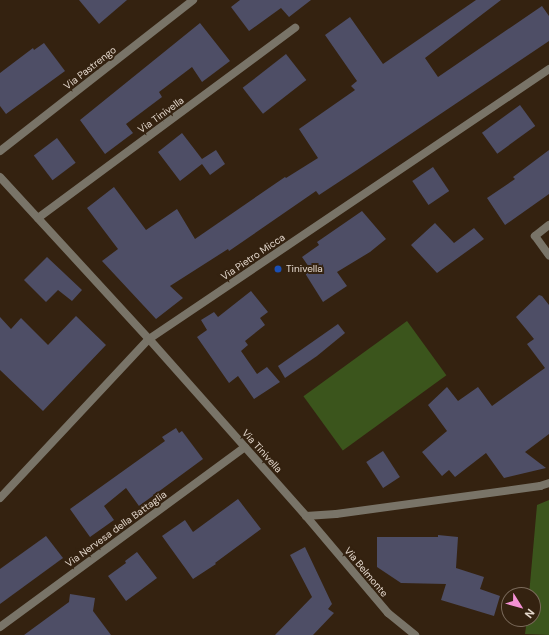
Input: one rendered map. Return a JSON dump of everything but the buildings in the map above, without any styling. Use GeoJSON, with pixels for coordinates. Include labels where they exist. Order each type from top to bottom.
{"type":"FeatureCollection","features":[{"type":"Feature","properties":{"kind":"street","name":"Via Pastrengo"},"geometry":{"type":"LineString","coordinates":[[0,151],[193,0]]}},
{"type":"Feature","properties":{"kind":"street","name":"Via Tinivella"},"geometry":{"type":"LineString","coordinates":[[38,218],[295,28]]}},
{"type":"Feature","properties":{"kind":"street","name":"Via Pietro Micca"},"geometry":{"type":"LineString","coordinates":[[0,498],[149,339],[549,69]]}},
{"type":"Feature","properties":{"kind":"street","name":"Via Tinivella"},"geometry":{"type":"LineString","coordinates":[[0,177],[149,339],[306,516]]}},
{"type":"Feature","properties":{"kind":"street"},"geometry":{"type":"LineString","coordinates":[[549,225],[535,236],[549,255]]}},
{"type":"Feature","properties":{"kind":"street","name":"Via Nervesa della Battaglia"},"geometry":{"type":"LineString","coordinates":[[0,627],[245,447]]}},
{"type":"Feature","properties":{"kind":"street"},"geometry":{"type":"LineString","coordinates":[[306,516],[336,514],[540,486],[549,483]]}},
{"type":"Feature","properties":{"kind":"street","name":"Via Belmonte"},"geometry":{"type":"LineString","coordinates":[[306,516],[388,612],[415,635]]}},
{"type":"Feature","properties":{"kind":"green space"},"geometry":{"type":"Polygon","coordinates":[[[407,321],[446,375],[343,450],[303,396],[407,321]]]}},
{"type":"Feature","properties":{"kind":"green space"},"geometry":{"type":"Polygon","coordinates":[[[549,500],[549,635],[525,634],[526,627],[541,627],[541,587],[530,587],[537,505],[549,500]]]}},
{"type":"Feature","properties":{"kind":"place","name":"Tinivella"},"geometry":{"type":"Point","coordinates":[278,269]}}]}
